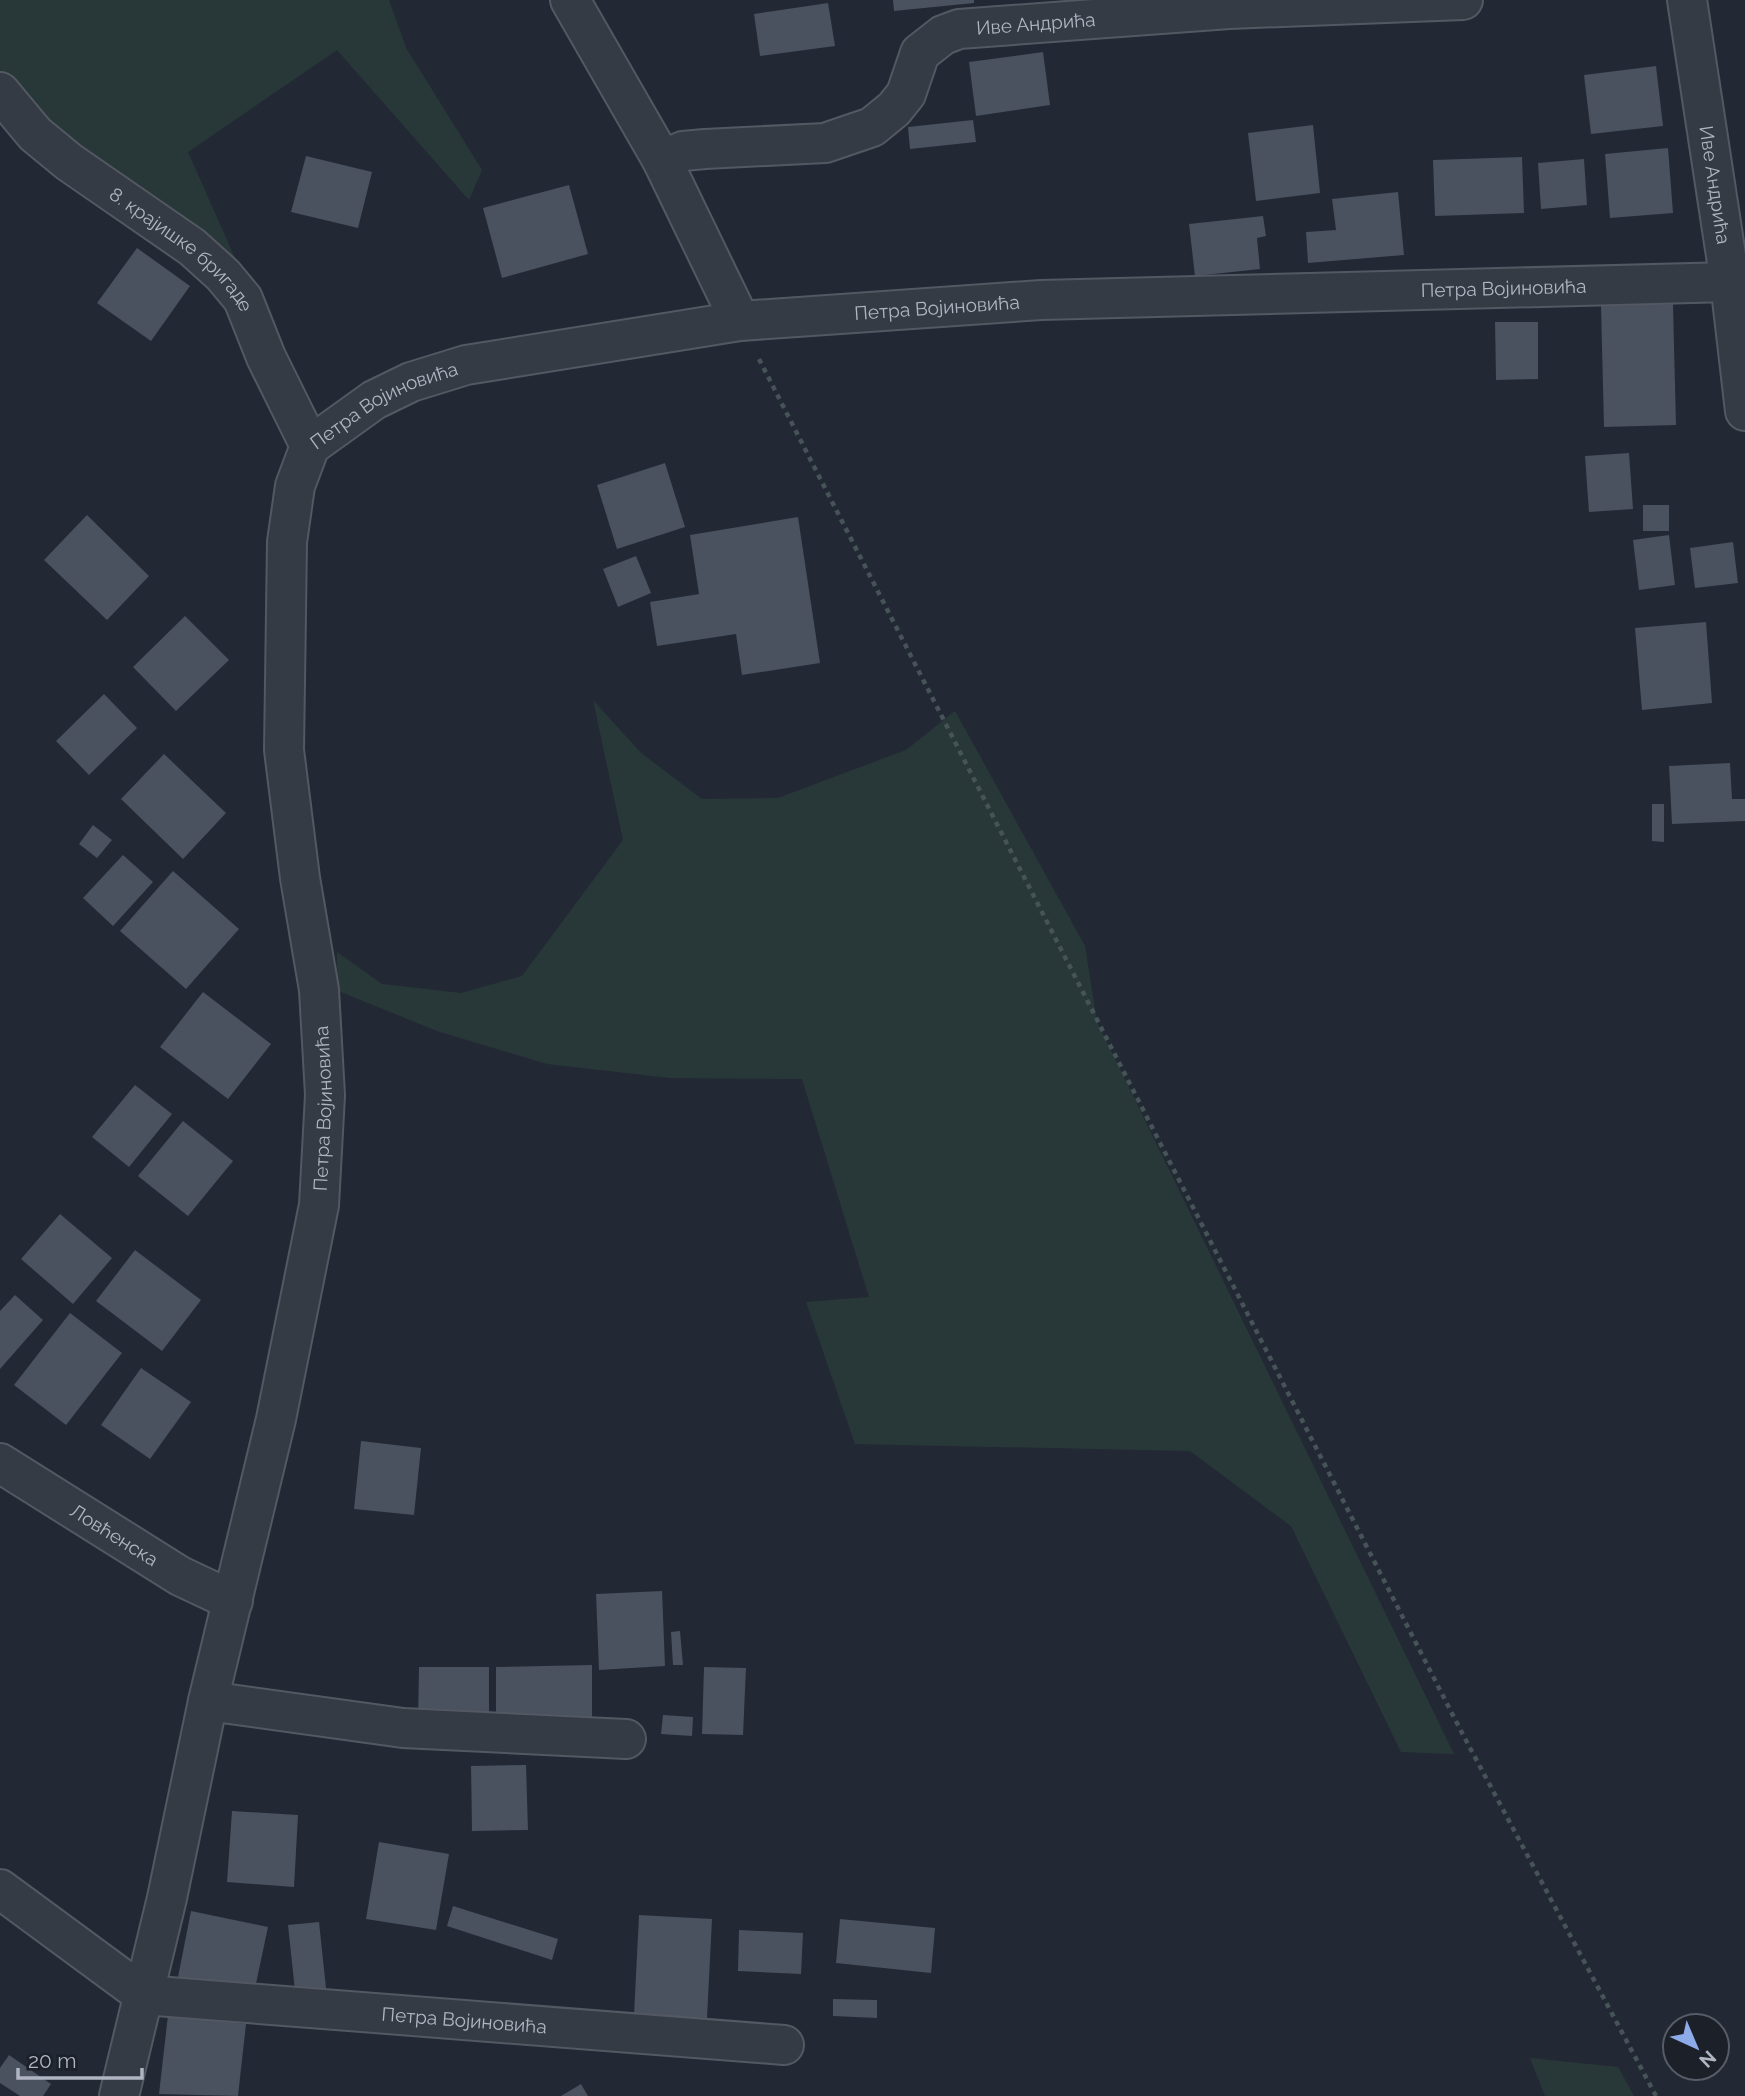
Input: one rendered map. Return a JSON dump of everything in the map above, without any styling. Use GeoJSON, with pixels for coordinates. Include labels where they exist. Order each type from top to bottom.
{"type":"FeatureCollection","features":[{"type":"Feature","properties":{"kind":"street"},"geometry":{"type":"LineString","coordinates":[[570,0],[662,160],[740,321]]}},
{"type":"Feature","properties":{"kind":"street","name":"Иве Андрића"},"geometry":{"type":"LineString","coordinates":[[662,160],[683,151],[825,143],[873,127],[894,109],[906,94],[920,53],[943,35],[959,29],[1229,9],[1463,0]]}},
{"type":"Feature","properties":{"kind":"street","name":"Иве Андрића"},"geometry":{"type":"LineString","coordinates":[[1687,0],[1730,282],[1745,411]]}},
{"type":"Feature","properties":{"kind":"street","name":"8. крајишке бригаде"},"geometry":{"type":"LineString","coordinates":[[0,92],[35,134],[69,162],[192,247],[223,275],[243,299],[266,357],[310,446]]}},
{"type":"Feature","properties":{"kind":"street","name":"Петра Војиновића"},"geometry":{"type":"LineString","coordinates":[[119,2096],[144,1995],[208,1701],[276,1419],[319,1205],[325,1095],[319,990],[300,878],[284,750],[287,542],[295,486],[310,446],[374,400],[411,382],[466,365],[740,321],[1041,300],[1730,282]]}},
{"type":"Feature","properties":{"kind":"street","name":"Ловћенска"},"geometry":{"type":"LineString","coordinates":[[0,1463],[180,1576],[233,1601]]}},
{"type":"Feature","properties":{"kind":"street"},"geometry":{"type":"LineString","coordinates":[[208,1701],[403,1728],[626,1739]]}},
{"type":"Feature","properties":{"kind":"street"},"geometry":{"type":"LineString","coordinates":[[0,1889],[144,1995]]}},
{"type":"Feature","properties":{"kind":"street","name":"Петра Војиновића"},"geometry":{"type":"LineString","coordinates":[[144,1995],[784,2045]]}},
{"type":"Feature","properties":{"kind":"path"},"geometry":{"type":"LineString","coordinates":[[740,321],[1461,1731],[1656,2096]]}},
{"type":"Feature","properties":{"kind":"shaded area"},"geometry":{"type":"Polygon","coordinates":[[[0,0],[389,0],[406,48],[482,170],[469,200],[337,50],[188,152],[238,265],[168,206],[86,157],[12,86],[0,70],[0,0]]]}},
{"type":"Feature","properties":{"kind":"shaded area"},"geometry":{"type":"Polygon","coordinates":[[[593,700],[641,753],[702,799],[778,798],[906,750],[955,711],[1085,946],[1097,1022],[1454,1754],[1401,1752],[1291,1526],[1190,1451],[855,1444],[806,1302],[869,1297],[802,1079],[670,1078],[547,1064],[437,1031],[336,990],[337,952],[382,984],[461,993],[522,976],[623,840],[593,700]]]}},
{"type":"Feature","properties":{"kind":"shaded area"},"geometry":{"type":"Polygon","coordinates":[[[1530,2058],[1618,2067],[1634,2096],[1545,2096],[1530,2058]]]}},
{"type":"Feature","properties":{"kind":"building"},"geometry":{"type":"Polygon","coordinates":[[[893,0],[974,0],[974,3],[894,11],[893,0]]]}},
{"type":"Feature","properties":{"kind":"building"},"geometry":{"type":"Polygon","coordinates":[[[828,3],[835,46],[760,56],[754,14],[828,3]]]}},
{"type":"Feature","properties":{"kind":"building"},"geometry":{"type":"Polygon","coordinates":[[[1043,52],[1050,105],[976,116],[969,62],[1043,52]]]}},
{"type":"Feature","properties":{"kind":"building"},"geometry":{"type":"Polygon","coordinates":[[[1656,66],[1663,126],[1591,134],[1584,75],[1656,66]]]}},
{"type":"Feature","properties":{"kind":"building"},"geometry":{"type":"Polygon","coordinates":[[[973,120],[976,142],[910,149],[908,127],[973,120]]]}},
{"type":"Feature","properties":{"kind":"building"},"geometry":{"type":"Polygon","coordinates":[[[1313,125],[1320,193],[1256,201],[1248,133],[1313,125]]]}},
{"type":"Feature","properties":{"kind":"building"},"geometry":{"type":"Polygon","coordinates":[[[1668,148],[1673,213],[1610,218],[1605,154],[1668,148]]]}},
{"type":"Feature","properties":{"kind":"building"},"geometry":{"type":"Polygon","coordinates":[[[306,156],[372,172],[358,228],[291,212],[306,156]]]}},
{"type":"Feature","properties":{"kind":"building"},"geometry":{"type":"Polygon","coordinates":[[[1522,157],[1524,213],[1435,216],[1433,160],[1522,157]]]}},
{"type":"Feature","properties":{"kind":"building"},"geometry":{"type":"Polygon","coordinates":[[[1584,159],[1587,205],[1541,209],[1538,163],[1584,159]]]}},
{"type":"Feature","properties":{"kind":"building"},"geometry":{"type":"Polygon","coordinates":[[[569,185],[588,254],[502,278],[483,208],[569,185]]]}},
{"type":"Feature","properties":{"kind":"building"},"geometry":{"type":"Polygon","coordinates":[[[1398,192],[1404,255],[1308,263],[1306,232],[1336,230],[1332,199],[1398,192]]]}},
{"type":"Feature","properties":{"kind":"building"},"geometry":{"type":"Polygon","coordinates":[[[1263,216],[1266,236],[1257,238],[1260,269],[1195,276],[1189,224],[1263,216]]]}},
{"type":"Feature","properties":{"kind":"building"},"geometry":{"type":"Polygon","coordinates":[[[137,248],[190,286],[151,341],[97,303],[137,248]]]}},
{"type":"Feature","properties":{"kind":"building"},"geometry":{"type":"Polygon","coordinates":[[[1673,304],[1676,425],[1604,427],[1601,306],[1673,304]]]}},
{"type":"Feature","properties":{"kind":"building"},"geometry":{"type":"Polygon","coordinates":[[[1495,322],[1538,322],[1538,379],[1496,380],[1495,322]]]}},
{"type":"Feature","properties":{"kind":"building"},"geometry":{"type":"Polygon","coordinates":[[[1629,453],[1633,509],[1589,512],[1585,456],[1629,453]]]}},
{"type":"Feature","properties":{"kind":"building"},"geometry":{"type":"Polygon","coordinates":[[[665,463],[685,527],[617,549],[597,485],[665,463]]]}},
{"type":"Feature","properties":{"kind":"building"},"geometry":{"type":"Polygon","coordinates":[[[1643,505],[1669,505],[1669,531],[1643,531],[1643,505]]]}},
{"type":"Feature","properties":{"kind":"building"},"geometry":{"type":"Polygon","coordinates":[[[87,515],[149,576],[107,620],[44,560],[87,515]]]}},
{"type":"Feature","properties":{"kind":"building"},"geometry":{"type":"Polygon","coordinates":[[[798,517],[820,663],[742,675],[736,634],[657,646],[650,602],[699,594],[690,535],[798,517]]]}},
{"type":"Feature","properties":{"kind":"building"},"geometry":{"type":"Polygon","coordinates":[[[1669,535],[1675,585],[1639,590],[1633,540],[1669,535]]]}},
{"type":"Feature","properties":{"kind":"building"},"geometry":{"type":"Polygon","coordinates":[[[1733,542],[1738,583],[1695,588],[1690,548],[1733,542]]]}},
{"type":"Feature","properties":{"kind":"building"},"geometry":{"type":"Polygon","coordinates":[[[636,556],[651,593],[618,607],[603,569],[636,556]]]}},
{"type":"Feature","properties":{"kind":"building"},"geometry":{"type":"Polygon","coordinates":[[[185,616],[229,660],[176,711],[133,667],[185,616]]]}},
{"type":"Feature","properties":{"kind":"building"},"geometry":{"type":"Polygon","coordinates":[[[1706,622],[1712,703],[1642,710],[1635,628],[1706,622]]]}},
{"type":"Feature","properties":{"kind":"building"},"geometry":{"type":"Polygon","coordinates":[[[104,694],[137,728],[89,775],[56,741],[104,694]]]}},
{"type":"Feature","properties":{"kind":"building"},"geometry":{"type":"Polygon","coordinates":[[[164,754],[226,813],[183,859],[121,799],[164,754]]]}},
{"type":"Feature","properties":{"kind":"building"},"geometry":{"type":"Polygon","coordinates":[[[1730,763],[1732,799],[1745,799],[1745,821],[1672,824],[1669,766],[1730,763]]]}},
{"type":"Feature","properties":{"kind":"building"},"geometry":{"type":"Polygon","coordinates":[[[1652,804],[1664,804],[1664,842],[1652,841],[1652,804]]]}},
{"type":"Feature","properties":{"kind":"building"},"geometry":{"type":"Polygon","coordinates":[[[93,825],[112,840],[97,858],[79,844],[93,825]]]}},
{"type":"Feature","properties":{"kind":"building"},"geometry":{"type":"Polygon","coordinates":[[[123,855],[153,882],[113,926],[83,898],[123,855]]]}},
{"type":"Feature","properties":{"kind":"building"},"geometry":{"type":"Polygon","coordinates":[[[173,871],[239,929],[186,989],[120,931],[173,871]]]}},
{"type":"Feature","properties":{"kind":"building"},"geometry":{"type":"Polygon","coordinates":[[[203,992],[271,1044],[228,1099],[160,1047],[203,992]]]}},
{"type":"Feature","properties":{"kind":"building"},"geometry":{"type":"Polygon","coordinates":[[[135,1085],[172,1114],[129,1167],[92,1137],[135,1085]]]}},
{"type":"Feature","properties":{"kind":"building"},"geometry":{"type":"Polygon","coordinates":[[[183,1121],[233,1161],[188,1216],[138,1176],[183,1121]]]}},
{"type":"Feature","properties":{"kind":"building"},"geometry":{"type":"Polygon","coordinates":[[[60,1214],[112,1258],[73,1304],[21,1259],[60,1214]]]}},
{"type":"Feature","properties":{"kind":"building"},"geometry":{"type":"Polygon","coordinates":[[[135,1250],[201,1300],[162,1351],[96,1301],[135,1250]]]}},
{"type":"Feature","properties":{"kind":"building"},"geometry":{"type":"Polygon","coordinates":[[[15,1295],[43,1320],[0,1369],[0,1311],[15,1295]]]}},
{"type":"Feature","properties":{"kind":"building"},"geometry":{"type":"Polygon","coordinates":[[[70,1313],[122,1353],[66,1425],[14,1385],[70,1313]]]}},
{"type":"Feature","properties":{"kind":"building"},"geometry":{"type":"Polygon","coordinates":[[[141,1368],[191,1402],[150,1459],[101,1425],[141,1368]]]}},
{"type":"Feature","properties":{"kind":"building"},"geometry":{"type":"Polygon","coordinates":[[[361,1441],[421,1448],[414,1515],[354,1509],[361,1441]]]}},
{"type":"Feature","properties":{"kind":"building"},"geometry":{"type":"Polygon","coordinates":[[[662,1591],[665,1666],[599,1670],[596,1594],[662,1591]]]}},
{"type":"Feature","properties":{"kind":"building"},"geometry":{"type":"Polygon","coordinates":[[[680,1631],[683,1665],[673,1665],[671,1632],[680,1631]]]}},
{"type":"Feature","properties":{"kind":"building"},"geometry":{"type":"Polygon","coordinates":[[[592,1665],[592,1719],[496,1720],[496,1667],[592,1665]]]}},
{"type":"Feature","properties":{"kind":"building"},"geometry":{"type":"Polygon","coordinates":[[[419,1667],[489,1667],[489,1721],[418,1721],[419,1667]]]}},
{"type":"Feature","properties":{"kind":"building"},"geometry":{"type":"Polygon","coordinates":[[[704,1667],[746,1668],[743,1735],[702,1734],[704,1667]]]}},
{"type":"Feature","properties":{"kind":"building"},"geometry":{"type":"Polygon","coordinates":[[[663,1715],[693,1717],[692,1736],[661,1734],[663,1715]]]}},
{"type":"Feature","properties":{"kind":"building"},"geometry":{"type":"Polygon","coordinates":[[[526,1765],[528,1830],[472,1831],[471,1766],[526,1765]]]}},
{"type":"Feature","properties":{"kind":"building"},"geometry":{"type":"Polygon","coordinates":[[[232,1811],[298,1815],[294,1887],[227,1882],[232,1811]]]}},
{"type":"Feature","properties":{"kind":"building"},"geometry":{"type":"Polygon","coordinates":[[[379,1842],[449,1854],[436,1930],[366,1919],[379,1842]]]}},
{"type":"Feature","properties":{"kind":"building"},"geometry":{"type":"Polygon","coordinates":[[[453,1906],[558,1939],[552,1960],[447,1926],[453,1906]]]}},
{"type":"Feature","properties":{"kind":"building"},"geometry":{"type":"Polygon","coordinates":[[[191,1911],[268,1927],[254,1993],[178,1977],[191,1911]]]}},
{"type":"Feature","properties":{"kind":"building"},"geometry":{"type":"Polygon","coordinates":[[[639,1915],[712,1919],[707,2018],[634,2015],[639,1915]]]}},
{"type":"Feature","properties":{"kind":"building"},"geometry":{"type":"Polygon","coordinates":[[[840,1919],[935,1928],[931,1973],[836,1963],[840,1919]]]}},
{"type":"Feature","properties":{"kind":"building"},"geometry":{"type":"Polygon","coordinates":[[[319,1922],[326,1988],[295,1991],[288,1925],[319,1922]]]}},
{"type":"Feature","properties":{"kind":"building"},"geometry":{"type":"Polygon","coordinates":[[[739,1930],[803,1933],[801,1974],[738,1971],[739,1930]]]}},
{"type":"Feature","properties":{"kind":"building"},"geometry":{"type":"Polygon","coordinates":[[[833,1999],[877,2000],[877,2018],[833,2016],[833,1999]]]}},
{"type":"Feature","properties":{"kind":"building"},"geometry":{"type":"Polygon","coordinates":[[[168,2015],[246,2024],[238,2096],[159,2094],[168,2015]]]}},
{"type":"Feature","properties":{"kind":"building"},"geometry":{"type":"Polygon","coordinates":[[[9,2055],[51,2084],[43,2096],[20,2096],[0,2083],[0,2068],[9,2055]]]}},
{"type":"Feature","properties":{"kind":"building"},"geometry":{"type":"Polygon","coordinates":[[[581,2084],[588,2096],[561,2096],[581,2084]]]}}]}
